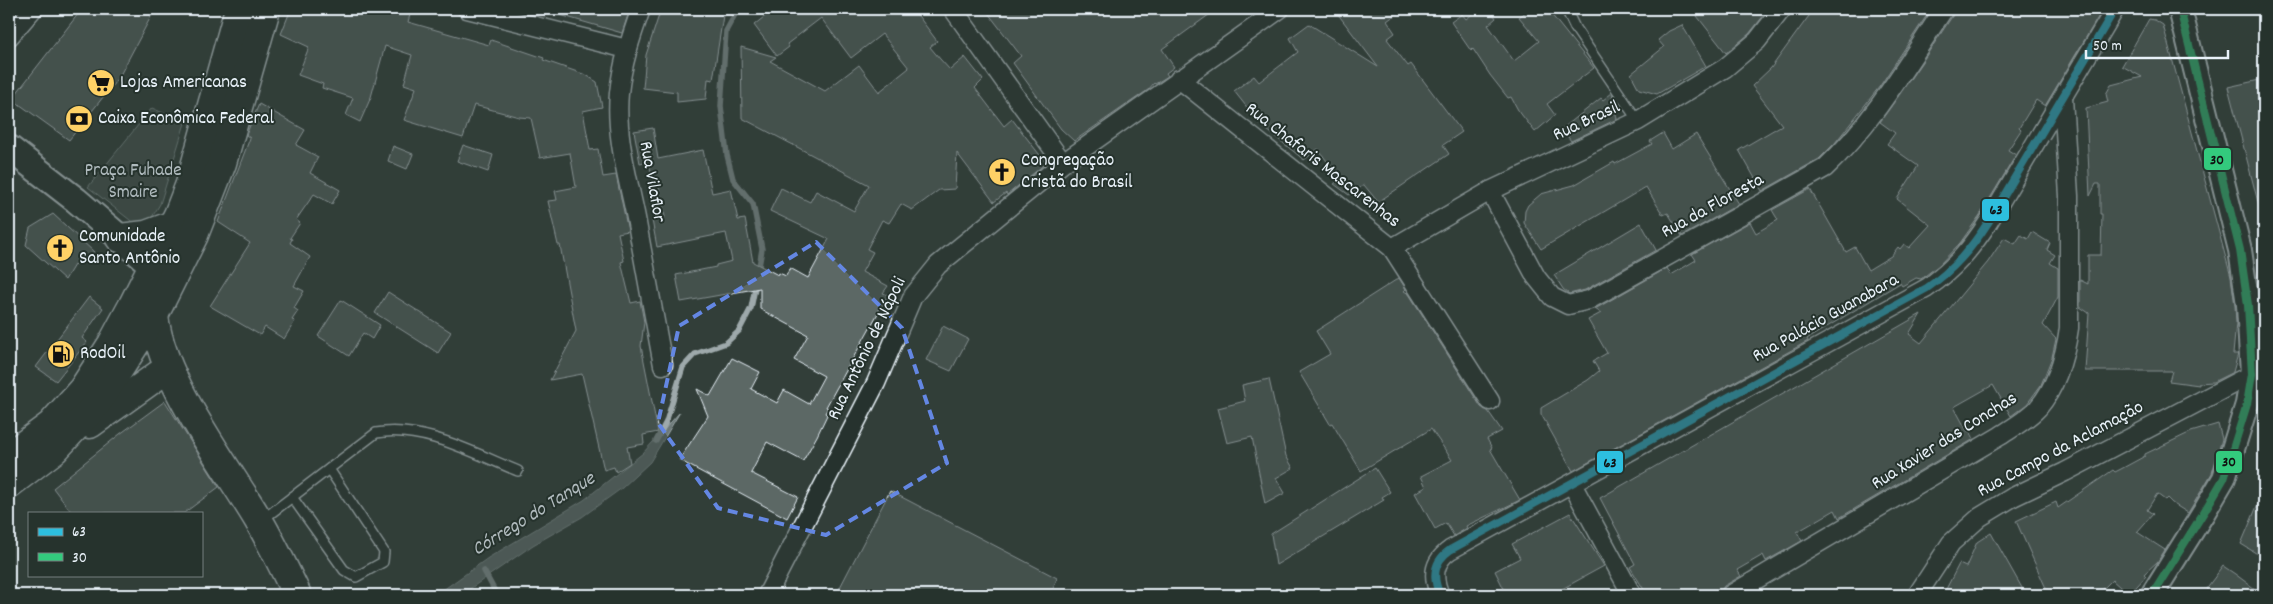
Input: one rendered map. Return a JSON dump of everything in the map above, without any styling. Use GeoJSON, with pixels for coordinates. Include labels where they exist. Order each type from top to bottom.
{"type":"FeatureCollection","features":[{"type":"Feature","properties":{"kind":"main road"},"geometry":{"type":"LineString","coordinates":[[9,456],[51,426],[83,389],[112,344],[173,225],[190,184],[246,13]]}},
{"type":"Feature","properties":{"kind":"main road"},"geometry":{"type":"LineString","coordinates":[[55,449],[96,405],[154,315],[194,235],[222,163],[246,13]]}},
{"type":"Feature","properties":{"kind":"main road"},"geometry":{"type":"LineString","coordinates":[[9,148],[153,266],[154,315],[168,368],[194,415],[260,522],[297,595]]}},
{"type":"Feature","properties":{"kind":"main road"},"geometry":{"type":"LineString","coordinates":[[120,238],[146,234],[173,225]]}},
{"type":"Feature","properties":{"kind":"main road"},"geometry":{"type":"LineString","coordinates":[[9,484],[168,368]]}},
{"type":"Feature","properties":{"kind":"street"},"geometry":{"type":"LineString","coordinates":[[11,31],[33,9]]}},
{"type":"Feature","properties":{"kind":"street"},"geometry":{"type":"LineString","coordinates":[[467,9],[627,49]]}},
{"type":"Feature","properties":{"kind":"street","name":"Rua Vilaflor"},"geometry":{"type":"LineString","coordinates":[[641,9],[627,49],[619,96],[620,129],[626,172],[663,364]]}},
{"type":"Feature","properties":{"kind":"street"},"geometry":{"type":"LineString","coordinates":[[953,9],[1063,163]]}},
{"type":"Feature","properties":{"kind":"street","name":"Rua Antônio de Nápoli"},"geometry":{"type":"LineString","coordinates":[[767,595],[876,383],[913,296],[938,266],[953,251],[1063,163],[1280,9]]}},
{"type":"Feature","properties":{"kind":"street","name":"Rua Brasil"},"geometry":{"type":"LineString","coordinates":[[1392,248],[1490,191],[1638,121],[1725,68],[1757,41],[1782,9]]}},
{"type":"Feature","properties":{"kind":"street","name":"Rua da Floresta"},"geometry":{"type":"LineString","coordinates":[[1490,191],[1536,277],[1552,297],[1568,305],[1590,300],[1825,168],[1844,150],[1871,116],[1944,9]]}},
{"type":"Feature","properties":{"kind":"street","name":"Rua Palácio Guanabara"},"geometry":{"type":"LineString","coordinates":[[1440,595],[1434,578],[1435,569],[1439,560],[1450,550],[1927,288],[1945,275],[1968,253],[1978,239],[2115,9]]}},
{"type":"Feature","properties":{"kind":"street"},"geometry":{"type":"LineString","coordinates":[[2152,595],[2224,478],[2242,420],[2252,374],[2249,313],[2240,250],[2180,9]]}},
{"type":"Feature","properties":{"kind":"street","name":"Rua Chafaris Mascarenhas"},"geometry":{"type":"LineString","coordinates":[[1179,79],[1392,248],[1490,401]]}},
{"type":"Feature","properties":{"kind":"street","name":"Rua Xavier das Conchas"},"geometry":{"type":"LineString","coordinates":[[1730,595],[2000,436],[2037,409],[2045,398],[2060,369],[2069,328],[2069,196],[2063,98]]}},
{"type":"Feature","properties":{"kind":"street","name":"Rua Campo da Aclamação"},"geometry":{"type":"LineString","coordinates":[[1917,595],[1951,543],[1980,517],[2013,497],[2065,472],[2252,374]]}},
{"type":"Feature","properties":{"kind":"street"},"geometry":{"type":"LineString","coordinates":[[1572,484],[1632,595]]}},
{"type":"Feature","properties":{"kind":"lane"},"geometry":{"type":"LineString","coordinates":[[1566,9],[1575,28],[1638,121]]}},
{"type":"Feature","properties":{"kind":"lane"},"geometry":{"type":"LineString","coordinates":[[260,522],[376,433],[391,430],[410,431],[518,471]]}},
{"type":"Feature","properties":{"kind":"lane"},"geometry":{"type":"LineString","coordinates":[[292,497],[344,570],[356,577],[384,562],[384,552],[329,469]]}},
{"type":"Feature","properties":{"kind":"highlighted area"},"geometry":{"type":"Polygon","coordinates":[[[816,242],[902,328],[947,463],[826,535],[718,508],[658,423],[679,326],[816,242]]]}},
{"type":"Feature","properties":{"kind":"green space","name":"Praça Fuhade Smaire"},"geometry":{"type":"Polygon","coordinates":[[[152,108],[185,123],[160,204],[146,227],[135,224],[88,187],[152,108]]]}},
{"type":"Feature","properties":{"kind":"shaded area"},"geometry":{"type":"Polygon","coordinates":[[[680,412],[650,462],[622,488],[582,517],[533,545],[461,595],[436,595],[488,558],[584,500],[643,453],[680,412]]]}},
{"type":"Feature","properties":{"kind":"building"},"geometry":{"type":"Polygon","coordinates":[[[82,9],[155,9],[119,77],[69,140],[12,99],[82,9]]]}},
{"type":"Feature","properties":{"kind":"building"},"geometry":{"type":"Polygon","coordinates":[[[291,9],[401,9],[411,11],[408,22],[489,45],[491,40],[544,58],[543,60],[586,75],[597,82],[602,107],[583,111],[590,150],[598,149],[603,177],[616,175],[628,231],[618,233],[624,261],[621,262],[631,303],[640,301],[644,322],[641,346],[658,432],[643,435],[644,444],[627,447],[630,463],[616,472],[614,467],[604,470],[582,374],[550,380],[576,331],[560,245],[558,245],[548,201],[557,200],[555,191],[576,187],[570,153],[540,158],[531,118],[519,117],[474,105],[463,138],[404,120],[416,88],[404,84],[412,55],[385,46],[371,97],[360,122],[346,115],[353,98],[322,88],[323,84],[298,75],[309,47],[281,34],[291,9]]]}},
{"type":"Feature","properties":{"kind":"building"},"geometry":{"type":"Polygon","coordinates":[[[554,9],[630,9],[622,33],[553,13],[554,9]]]}},
{"type":"Feature","properties":{"kind":"building"},"geometry":{"type":"Polygon","coordinates":[[[661,9],[724,9],[713,80],[708,79],[706,99],[677,102],[677,92],[643,88],[646,55],[661,9]]]}},
{"type":"Feature","properties":{"kind":"building"},"geometry":{"type":"Polygon","coordinates":[[[774,9],[913,9],[937,41],[930,47],[940,59],[950,70],[965,57],[983,80],[975,88],[1004,126],[1012,119],[1046,163],[1007,195],[1006,193],[994,202],[957,153],[955,189],[939,190],[912,210],[901,204],[889,223],[882,220],[867,249],[873,252],[862,272],[888,286],[883,293],[888,295],[826,407],[828,408],[825,413],[827,415],[817,436],[803,461],[767,442],[751,473],[798,497],[787,518],[679,460],[708,416],[697,389],[710,396],[732,358],[760,372],[751,389],[777,403],[784,390],[809,404],[824,376],[794,360],[808,335],[760,309],[760,288],[681,302],[676,275],[716,267],[716,265],[732,261],[726,233],[657,247],[652,220],[665,217],[658,183],[653,184],[649,161],[640,163],[634,131],[653,128],[658,159],[703,150],[712,193],[731,189],[738,220],[745,219],[753,262],[778,275],[779,273],[786,276],[790,268],[808,278],[829,239],[770,211],[781,188],[810,202],[816,191],[854,211],[869,185],[742,118],[741,47],[776,57],[770,61],[825,91],[859,65],[879,92],[909,68],[882,34],[851,58],[821,18],[787,44],[789,47],[777,56],[754,25],[774,9]]]}},
{"type":"Feature","properties":{"kind":"building"},"geometry":{"type":"Polygon","coordinates":[[[985,9],[1217,9],[1162,49],[1174,67],[1166,73],[1168,76],[1154,83],[1148,90],[1074,141],[1061,129],[1013,63],[1021,56],[985,9]]]}},
{"type":"Feature","properties":{"kind":"building"},"geometry":{"type":"Polygon","coordinates":[[[1334,9],[1403,9],[1387,21],[1395,33],[1387,39],[1408,66],[1411,64],[1462,132],[1443,145],[1449,154],[1378,202],[1364,185],[1349,195],[1334,184],[1340,179],[1318,149],[1304,160],[1261,125],[1234,91],[1254,76],[1259,82],[1298,52],[1290,38],[1309,24],[1378,67],[1334,9]]]}},
{"type":"Feature","properties":{"kind":"building"},"geometry":{"type":"Polygon","coordinates":[[[1479,9],[1490,9],[1496,18],[1488,25],[1514,61],[1539,41],[1519,17],[1530,9],[1547,9],[1594,68],[1547,104],[1555,115],[1535,132],[1518,110],[1511,97],[1508,98],[1451,22],[1462,14],[1466,19],[1479,9]]]}},
{"type":"Feature","properties":{"kind":"building"},"geometry":{"type":"Polygon","coordinates":[[[1705,9],[1769,9],[1749,34],[1726,53],[1697,16],[1705,9]]]}},
{"type":"Feature","properties":{"kind":"building"},"geometry":{"type":"Polygon","coordinates":[[[1814,9],[1931,9],[1880,86],[1835,143],[1819,159],[1762,191],[1739,150],[1782,125],[1752,86],[1771,68],[1814,9]]]}},
{"type":"Feature","properties":{"kind":"building"},"geometry":{"type":"Polygon","coordinates":[[[1954,9],[2103,9],[2045,106],[2036,100],[2019,128],[2021,130],[2008,150],[2016,155],[1980,215],[1960,243],[1939,265],[1921,279],[1916,278],[1902,286],[1900,283],[1807,339],[1808,341],[1573,471],[1541,414],[1541,408],[1588,380],[1599,371],[1593,361],[1607,353],[1588,320],[1601,313],[1595,309],[1667,268],[1671,275],[1696,260],[1692,254],[1750,222],[1756,233],[1778,220],[1772,210],[1810,189],[1846,252],[1855,247],[1868,270],[1891,256],[1898,247],[1900,249],[1904,244],[1909,248],[1930,225],[1897,199],[1918,166],[1887,144],[1895,133],[1880,122],[1953,15],[1954,9]]]}},
{"type":"Feature","properties":{"kind":"building"},"geometry":{"type":"Polygon","coordinates":[[[2149,19],[2163,25],[2231,277],[2235,306],[2236,323],[2233,354],[2238,354],[2233,372],[2213,382],[2199,383],[2199,385],[2169,381],[2172,371],[2085,371],[2089,313],[2080,307],[2080,280],[2088,284],[2088,255],[2101,255],[2102,214],[2100,214],[2100,184],[2096,184],[2090,196],[2086,108],[2108,102],[2106,94],[2111,85],[2142,77],[2122,66],[2149,19]]]}},
{"type":"Feature","properties":{"kind":"building"},"geometry":{"type":"Polygon","coordinates":[[[1682,25],[1706,66],[1657,94],[1639,89],[1631,74],[1664,47],[1658,40],[1669,31],[1682,25]]]}},
{"type":"Feature","properties":{"kind":"building"},"geometry":{"type":"Polygon","coordinates":[[[2264,79],[2264,206],[2259,206],[2228,87],[2264,79]]]}},
{"type":"Feature","properties":{"kind":"building"},"geometry":{"type":"Polygon","coordinates":[[[1612,93],[1617,119],[1571,141],[1562,129],[1601,98],[1603,100],[1612,93]]]}},
{"type":"Feature","properties":{"kind":"building"},"geometry":{"type":"Polygon","coordinates":[[[259,104],[305,130],[296,145],[318,157],[310,173],[340,190],[332,204],[314,194],[296,220],[300,223],[290,238],[292,239],[290,243],[310,257],[294,286],[304,291],[294,308],[298,311],[292,320],[295,321],[284,339],[265,327],[260,335],[210,306],[250,243],[218,222],[250,138],[246,135],[259,104]]]}},
{"type":"Feature","properties":{"kind":"building"},"geometry":{"type":"Polygon","coordinates":[[[1663,133],[1672,149],[1696,134],[1739,204],[1682,236],[1668,213],[1663,215],[1646,187],[1541,249],[1524,223],[1525,211],[1528,205],[1541,194],[1574,185],[1614,162],[1615,164],[1652,144],[1650,141],[1663,133]]]}},
{"type":"Feature","properties":{"kind":"building"},"geometry":{"type":"Polygon","coordinates":[[[463,145],[493,155],[488,172],[457,161],[463,145]]]}},
{"type":"Feature","properties":{"kind":"building"},"geometry":{"type":"Polygon","coordinates":[[[393,146],[413,154],[407,169],[388,161],[393,146]]]}},
{"type":"Feature","properties":{"kind":"building","name":"Comunidade Santo Antônio"},"geometry":{"type":"Polygon","coordinates":[[[53,214],[94,252],[74,265],[65,280],[26,245],[30,228],[53,214]]]}},
{"type":"Feature","properties":{"kind":"building"},"geometry":{"type":"Polygon","coordinates":[[[1641,223],[1656,250],[1585,290],[1569,294],[1563,289],[1554,275],[1641,223]]]}},
{"type":"Feature","properties":{"kind":"building"},"geometry":{"type":"Polygon","coordinates":[[[2032,232],[2050,243],[2047,250],[2055,255],[2050,263],[2058,268],[2058,297],[2043,325],[2056,339],[2052,357],[2041,385],[2027,404],[2011,416],[1993,385],[1954,407],[1967,431],[1970,431],[1974,439],[1839,518],[1835,510],[1797,532],[1802,541],[1766,561],[1763,555],[1737,570],[1741,576],[1724,586],[1719,595],[1654,595],[1651,591],[1646,593],[1630,567],[1635,564],[1600,498],[1921,314],[1909,334],[1921,343],[1988,262],[2004,238],[2015,244],[2021,235],[2028,239],[2032,232]]]}},
{"type":"Feature","properties":{"kind":"building"},"geometry":{"type":"Polygon","coordinates":[[[1399,278],[1406,289],[1404,291],[1409,294],[1481,407],[1488,411],[1502,431],[1487,439],[1492,448],[1490,449],[1520,500],[1466,526],[1467,528],[1454,536],[1446,523],[1435,529],[1415,493],[1426,487],[1421,476],[1452,460],[1431,429],[1361,471],[1299,372],[1330,354],[1316,331],[1399,278]]]}},
{"type":"Feature","properties":{"kind":"building"},"geometry":{"type":"Polygon","coordinates":[[[388,292],[451,332],[438,353],[375,313],[388,292]]]}},
{"type":"Feature","properties":{"kind":"building","name":"RodOil"},"geometry":{"type":"Polygon","coordinates":[[[89,297],[103,308],[82,338],[87,342],[56,381],[36,367],[89,297]]]}},
{"type":"Feature","properties":{"kind":"building"},"geometry":{"type":"Polygon","coordinates":[[[341,300],[380,325],[372,339],[363,333],[349,356],[318,336],[341,300]]]}},
{"type":"Feature","properties":{"kind":"building"},"geometry":{"type":"Polygon","coordinates":[[[943,326],[968,339],[951,371],[926,360],[943,326]]]}},
{"type":"Feature","properties":{"kind":"building"},"geometry":{"type":"Polygon","coordinates":[[[1269,379],[1286,456],[1293,468],[1276,478],[1285,493],[1265,504],[1252,437],[1227,443],[1218,408],[1245,401],[1242,385],[1269,379]]]}},
{"type":"Feature","properties":{"kind":"building"},"geometry":{"type":"Polygon","coordinates":[[[165,401],[219,487],[185,512],[71,512],[53,488],[120,434],[165,401]]]}},
{"type":"Feature","properties":{"kind":"building"},"geometry":{"type":"Polygon","coordinates":[[[2218,424],[2222,439],[2212,473],[2188,513],[2167,498],[2165,500],[2157,494],[2147,510],[2153,514],[2137,532],[2165,550],[2129,595],[2112,580],[2097,595],[2049,595],[2016,521],[2056,502],[2058,508],[2113,470],[2115,472],[2145,456],[2145,454],[2191,432],[2218,424]]]}},
{"type":"Feature","properties":{"kind":"building"},"geometry":{"type":"Polygon","coordinates":[[[1375,468],[1390,492],[1382,497],[1384,500],[1276,565],[1271,534],[1375,468]]]}},
{"type":"Feature","properties":{"kind":"building"},"geometry":{"type":"Polygon","coordinates":[[[890,491],[1057,578],[1051,595],[836,595],[890,491]]]}},
{"type":"Feature","properties":{"kind":"building"},"geometry":{"type":"Polygon","coordinates":[[[2264,492],[2264,558],[2241,544],[2264,492]]]}},
{"type":"Feature","properties":{"kind":"building"},"geometry":{"type":"Polygon","coordinates":[[[1570,513],[1604,566],[1551,595],[1507,595],[1495,571],[1520,558],[1512,544],[1570,513]]]}},
{"type":"Feature","properties":{"kind":"building"},"geometry":{"type":"Polygon","coordinates":[[[1991,533],[2026,595],[1943,595],[1959,564],[1966,567],[1977,542],[1991,533]]]}},
{"type":"Feature","properties":{"kind":"building"},"geometry":{"type":"Polygon","coordinates":[[[2223,566],[2263,595],[2213,595],[2206,589],[2223,566]]]}},
{"type":"Feature","properties":{"kind":"waterway","name":"Córrego do Tanque"},"geometry":{"type":"LineString","coordinates":[[738,9],[726,31],[721,106],[727,155],[733,179],[753,204],[762,249],[758,272]]}},
{"type":"Feature","properties":{"kind":"waterway","name":"Córrego do Tanque"},"geometry":{"type":"LineString","coordinates":[[656,441],[666,422],[683,367],[695,354],[726,343],[739,331],[751,308],[756,283]]}},
{"type":"Feature","properties":{"kind":"waterway"},"geometry":{"type":"LineString","coordinates":[[484,571],[497,595]]}},
{"type":"Feature","properties":{"kind":"transit line","name":"63"},"geometry":{"type":"LineString","coordinates":[[1440,595],[1435,576],[1437,565],[1450,550],[1927,288],[1946,273],[1976,241],[1989,221],[2115,9]]}},
{"type":"Feature","properties":{"kind":"transit line","name":"30"},"geometry":{"type":"LineString","coordinates":[[2152,595],[2224,478],[2247,404],[2252,374],[2248,305],[2240,250],[2180,9]]}},
{"type":"Feature","properties":{"kind":"place","name":"Lojas Americanas"},"geometry":{"type":"Point","coordinates":[101,83]}},
{"type":"Feature","properties":{"kind":"place","name":"Caixa Econômica Federal"},"geometry":{"type":"Point","coordinates":[79,119]}},
{"type":"Feature","properties":{"kind":"place","name":"Congregação Cristã do Brasil"},"geometry":{"type":"Point","coordinates":[1002,172]}},
{"type":"Feature","properties":{"kind":"place","name":"Comunidade Santo Antônio"},"geometry":{"type":"Point","coordinates":[60,248]}},
{"type":"Feature","properties":{"kind":"place","name":"RodOil"},"geometry":{"type":"Point","coordinates":[61,354]}}]}
